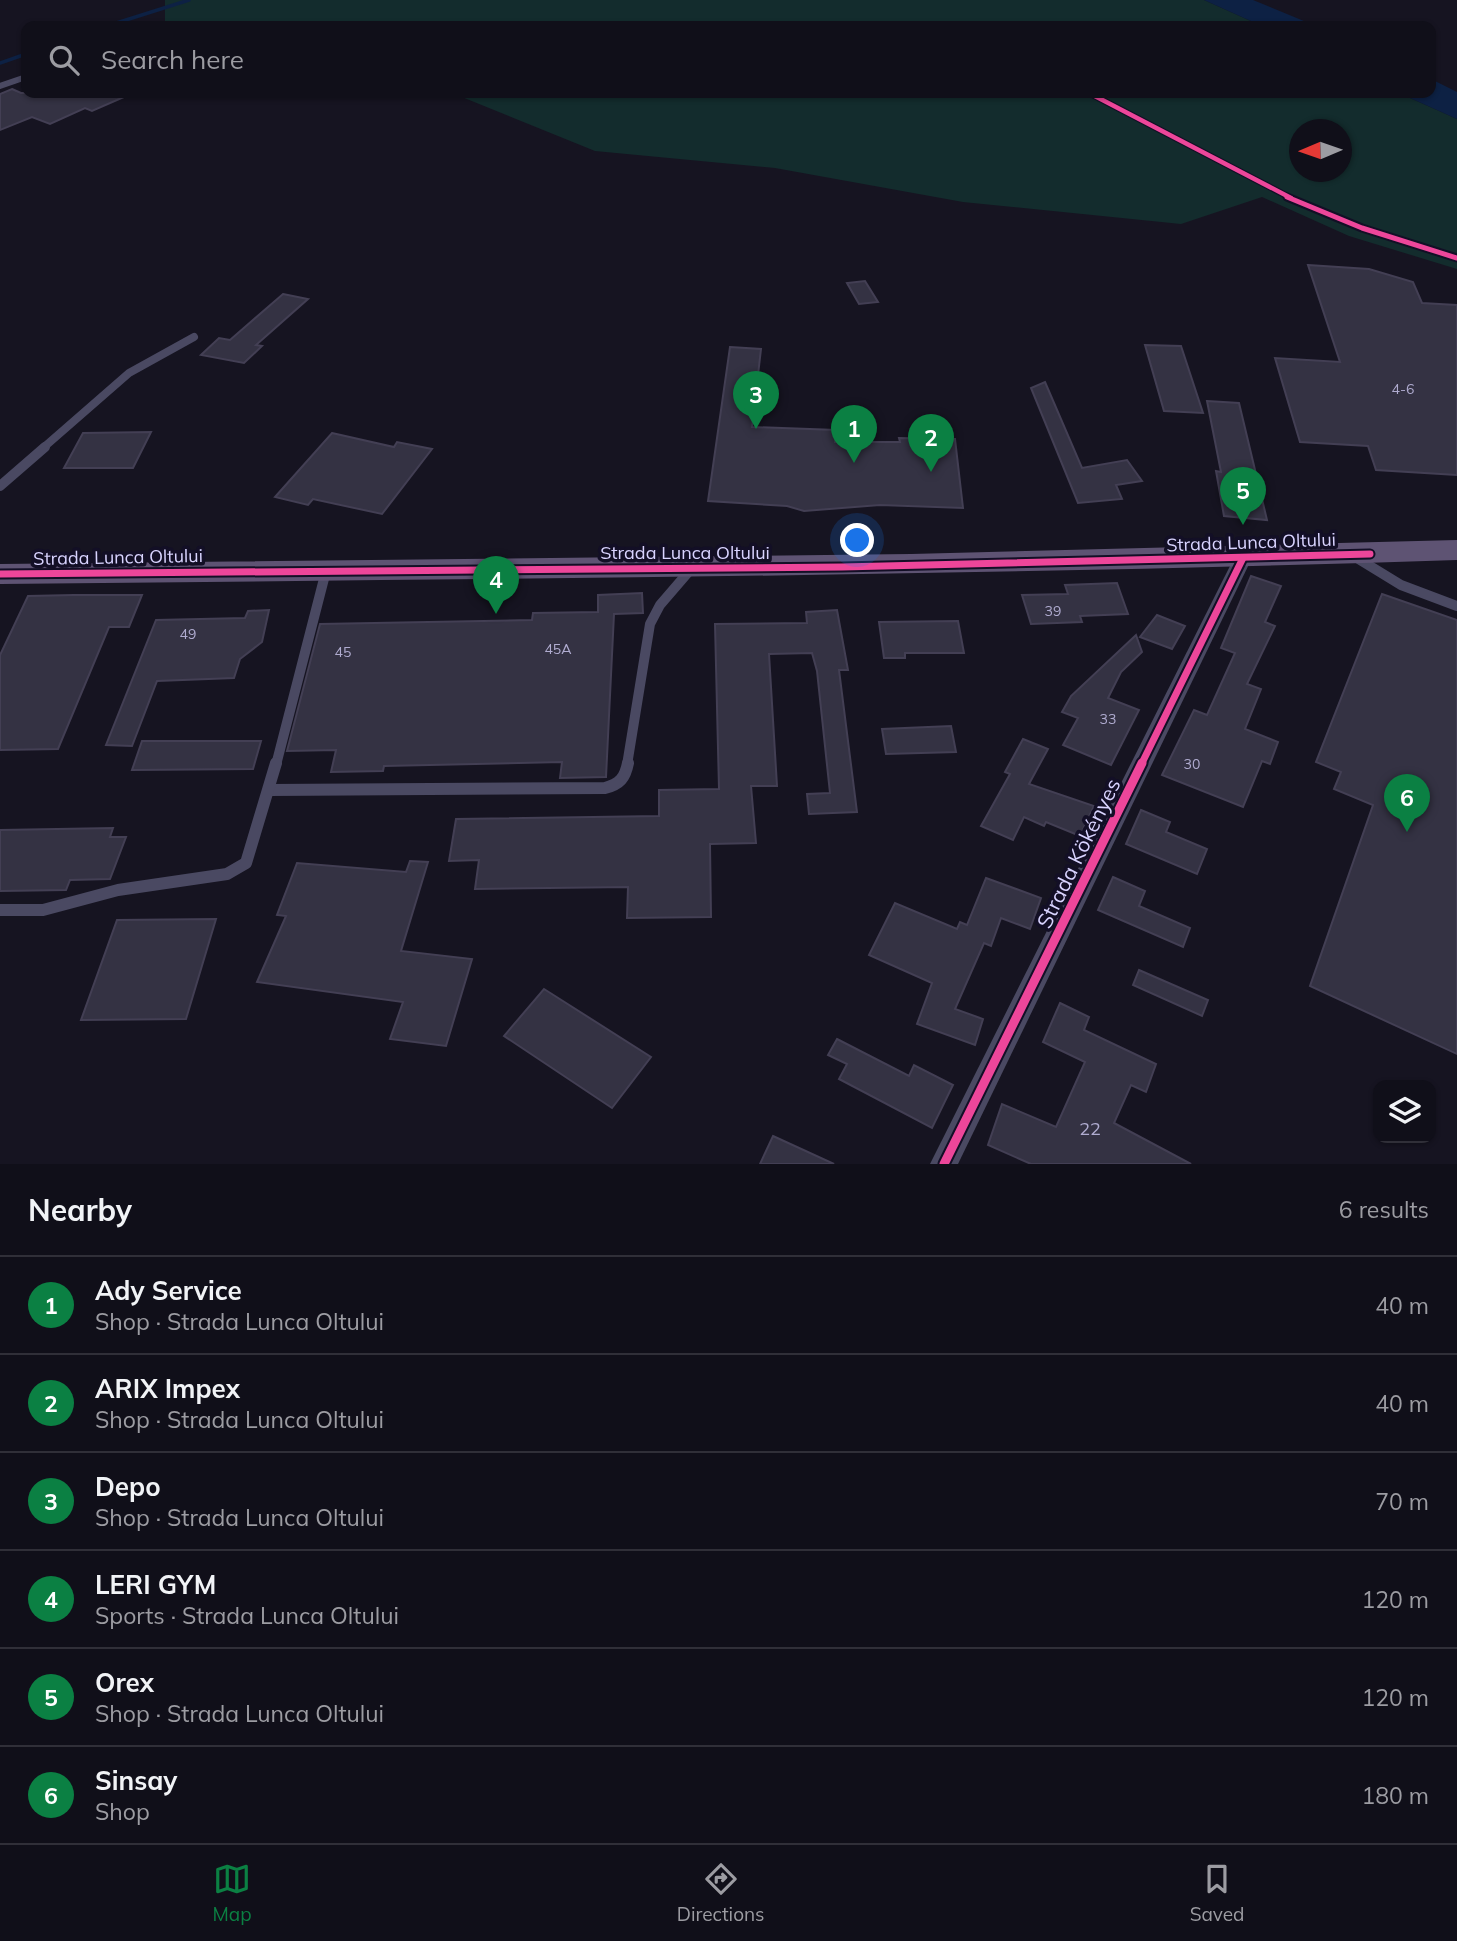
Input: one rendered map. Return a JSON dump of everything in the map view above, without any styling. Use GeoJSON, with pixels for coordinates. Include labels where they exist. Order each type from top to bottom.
{"type":"FeatureCollection","features":[{"type":"Feature","properties":{"kind":"main road","name":"Strada Lunca Oltului"},"geometry":{"type":"LineString","coordinates":[[0,574],[692,569],[1243,558],[1457,550]]}},
{"type":"Feature","properties":{"kind":"street","name":"Strada Kökényes"},"geometry":{"type":"LineString","coordinates":[[944,1164],[1243,558]]}},
{"type":"Feature","properties":{"kind":"lane"},"geometry":{"type":"LineString","coordinates":[[0,86],[21,79]]}},
{"type":"Feature","properties":{"kind":"lane"},"geometry":{"type":"LineString","coordinates":[[0,486],[129,373],[194,337]]}},
{"type":"Feature","properties":{"kind":"lane"},"geometry":{"type":"LineString","coordinates":[[1352,554],[1401,585],[1457,606]]}},
{"type":"Feature","properties":{"kind":"lane"},"geometry":{"type":"LineString","coordinates":[[269,790],[605,788],[617,785],[626,774],[650,624],[660,605],[692,569]]}},
{"type":"Feature","properties":{"kind":"lane"},"geometry":{"type":"LineString","coordinates":[[0,910],[44,910],[118,890],[227,874],[238,869],[251,855],[326,570]]}},
{"type":"Feature","properties":{"kind":"green space"},"geometry":{"type":"Polygon","coordinates":[[[165,0],[1204,0],[1251,21],[165,21],[165,0]]]}},
{"type":"Feature","properties":{"kind":"green space"},"geometry":{"type":"Polygon","coordinates":[[[464,98],[1410,98],[1457,119],[1457,269],[1349,236],[1262,197],[1181,224],[963,202],[775,168],[595,151],[464,98]]]}},
{"type":"Feature","properties":{"kind":"water"},"geometry":{"type":"Polygon","coordinates":[[[1204,0],[1253,0],[1304,21],[1251,21],[1204,0]]]}},
{"type":"Feature","properties":{"kind":"water"},"geometry":{"type":"Polygon","coordinates":[[[1436,82],[1457,92],[1457,119],[1410,98],[1436,98],[1436,82]]]}},
{"type":"Feature","properties":{"kind":"building"},"geometry":{"type":"Polygon","coordinates":[[[12,89],[21,93],[21,98],[122,98],[92,111],[85,108],[50,124],[32,117],[0,130],[0,94],[12,89]]]}},
{"type":"Feature","properties":{"kind":"building"},"geometry":{"type":"Polygon","coordinates":[[[1308,265],[1369,269],[1413,282],[1422,303],[1457,305],[1457,475],[1376,470],[1368,446],[1300,442],[1275,358],[1340,362],[1308,265]]]}},
{"type":"Feature","properties":{"kind":"building"},"geometry":{"type":"Polygon","coordinates":[[[865,281],[878,302],[859,304],[847,283],[865,281]]]}},
{"type":"Feature","properties":{"kind":"building"},"geometry":{"type":"Polygon","coordinates":[[[283,294],[308,299],[256,345],[262,346],[244,363],[201,355],[219,338],[230,340],[283,294]]]}},
{"type":"Feature","properties":{"kind":"building"},"geometry":{"type":"Polygon","coordinates":[[[1145,345],[1181,346],[1203,413],[1164,411],[1145,345]]]}},
{"type":"Feature","properties":{"kind":"building"},"geometry":{"type":"Polygon","coordinates":[[[730,347],[761,349],[752,427],[836,430],[835,442],[900,442],[899,438],[955,439],[963,508],[880,505],[804,511],[787,506],[708,501],[730,347]]]}},
{"type":"Feature","properties":{"kind":"building"},"geometry":{"type":"Polygon","coordinates":[[[1045,382],[1082,468],[1127,460],[1142,481],[1116,485],[1122,499],[1078,503],[1031,388],[1045,382]]]}},
{"type":"Feature","properties":{"kind":"building"},"geometry":{"type":"Polygon","coordinates":[[[1207,401],[1239,403],[1267,520],[1224,516],[1216,471],[1221,472],[1207,401]]]}},
{"type":"Feature","properties":{"kind":"building"},"geometry":{"type":"Polygon","coordinates":[[[151,432],[133,468],[64,468],[83,433],[151,432]]]}},
{"type":"Feature","properties":{"kind":"building"},"geometry":{"type":"Polygon","coordinates":[[[332,433],[394,447],[397,442],[432,449],[382,514],[313,499],[308,505],[275,497],[332,433]]]}},
{"type":"Feature","properties":{"kind":"building"},"geometry":{"type":"Polygon","coordinates":[[[1251,576],[1281,586],[1265,622],[1275,626],[1247,684],[1261,689],[1245,729],[1278,742],[1270,764],[1262,761],[1243,807],[1162,775],[1194,710],[1207,715],[1235,653],[1221,648],[1251,576]]]}},
{"type":"Feature","properties":{"kind":"building"},"geometry":{"type":"Polygon","coordinates":[[[1117,583],[1128,614],[1080,616],[1082,622],[1031,624],[1022,595],[1068,594],[1065,585],[1117,583]]]}},
{"type":"Feature","properties":{"kind":"building"},"geometry":{"type":"Polygon","coordinates":[[[642,593],[643,613],[614,614],[606,777],[560,778],[562,762],[384,766],[383,771],[331,772],[336,750],[287,751],[320,624],[532,620],[533,613],[598,612],[598,595],[642,593]]]}},
{"type":"Feature","properties":{"kind":"building"},"geometry":{"type":"Polygon","coordinates":[[[1382,594],[1457,620],[1457,1054],[1310,986],[1373,805],[1334,789],[1341,772],[1316,762],[1382,594]]]}},
{"type":"Feature","properties":{"kind":"building"},"geometry":{"type":"Polygon","coordinates":[[[142,595],[129,627],[109,627],[58,749],[0,750],[0,655],[28,596],[142,595]]]}},
{"type":"Feature","properties":{"kind":"building"},"geometry":{"type":"Polygon","coordinates":[[[269,610],[262,642],[240,659],[234,678],[157,681],[132,746],[106,745],[156,620],[245,618],[248,611],[269,610]]]}},
{"type":"Feature","properties":{"kind":"building"},"geometry":{"type":"Polygon","coordinates":[[[837,610],[848,670],[839,670],[857,812],[809,814],[807,794],[830,793],[817,671],[812,653],[769,654],[777,786],[751,786],[756,843],[710,844],[711,917],[627,918],[628,887],[475,889],[479,860],[449,861],[456,819],[659,816],[659,790],[719,789],[715,624],[807,623],[806,612],[837,610]]]}},
{"type":"Feature","properties":{"kind":"building"},"geometry":{"type":"Polygon","coordinates":[[[1157,615],[1185,626],[1172,649],[1140,637],[1157,615]]]}},
{"type":"Feature","properties":{"kind":"building"},"geometry":{"type":"Polygon","coordinates":[[[958,621],[964,653],[905,653],[905,658],[884,658],[879,622],[958,621]]]}},
{"type":"Feature","properties":{"kind":"building"},"geometry":{"type":"Polygon","coordinates":[[[1136,635],[1142,652],[1121,672],[1108,698],[1139,710],[1111,765],[1063,745],[1078,718],[1062,712],[1071,696],[1136,635]]]}},
{"type":"Feature","properties":{"kind":"building"},"geometry":{"type":"Polygon","coordinates":[[[951,726],[956,752],[886,754],[882,729],[951,726]]]}},
{"type":"Feature","properties":{"kind":"building"},"geometry":{"type":"Polygon","coordinates":[[[1023,739],[1048,749],[1029,784],[1094,806],[1080,836],[1046,822],[1044,826],[1024,817],[1013,840],[981,826],[1010,774],[1005,772],[1023,739]]]}},
{"type":"Feature","properties":{"kind":"building"},"geometry":{"type":"Polygon","coordinates":[[[142,741],[261,741],[253,769],[132,770],[142,741]]]}},
{"type":"Feature","properties":{"kind":"building"},"geometry":{"type":"Polygon","coordinates":[[[1141,810],[1170,822],[1166,832],[1207,849],[1197,874],[1126,844],[1141,810]]]}},
{"type":"Feature","properties":{"kind":"building"},"geometry":{"type":"Polygon","coordinates":[[[113,828],[110,837],[126,837],[110,879],[70,880],[66,890],[0,891],[0,830],[113,828]]]}},
{"type":"Feature","properties":{"kind":"building"},"geometry":{"type":"Polygon","coordinates":[[[410,861],[428,862],[401,951],[472,959],[446,1046],[390,1039],[403,1002],[257,982],[286,916],[277,915],[297,863],[406,872],[410,861]]]}},
{"type":"Feature","properties":{"kind":"building"},"geometry":{"type":"Polygon","coordinates":[[[1113,877],[1145,891],[1139,906],[1190,928],[1183,947],[1098,910],[1113,877]]]}},
{"type":"Feature","properties":{"kind":"building"},"geometry":{"type":"Polygon","coordinates":[[[986,878],[1041,898],[1030,929],[1001,918],[991,946],[984,943],[955,1009],[983,1019],[975,1045],[917,1024],[932,983],[869,955],[895,903],[957,929],[960,922],[967,925],[986,878]]]}},
{"type":"Feature","properties":{"kind":"building"},"geometry":{"type":"Polygon","coordinates":[[[216,919],[186,1019],[81,1020],[117,920],[216,919]]]}},
{"type":"Feature","properties":{"kind":"building"},"geometry":{"type":"Polygon","coordinates":[[[1139,970],[1208,1000],[1202,1016],[1133,985],[1139,970]]]}},
{"type":"Feature","properties":{"kind":"building"},"geometry":{"type":"Polygon","coordinates":[[[544,989],[651,1057],[612,1108],[504,1036],[544,989]]]}},
{"type":"Feature","properties":{"kind":"building"},"geometry":{"type":"Polygon","coordinates":[[[1060,1003],[1089,1017],[1084,1030],[1156,1064],[1146,1092],[1131,1085],[1114,1123],[1191,1164],[1031,1164],[988,1145],[1002,1104],[1056,1127],[1085,1062],[1043,1042],[1060,1003]]]}},
{"type":"Feature","properties":{"kind":"building"},"geometry":{"type":"Polygon","coordinates":[[[837,1039],[909,1076],[914,1065],[953,1085],[932,1128],[839,1079],[847,1064],[828,1055],[837,1039]]]}},
{"type":"Feature","properties":{"kind":"building"},"geometry":{"type":"Polygon","coordinates":[[[773,1136],[834,1164],[760,1164],[773,1136]]]}},
{"type":"Feature","properties":{"kind":"waterway"},"geometry":{"type":"LineString","coordinates":[[123,21],[189,0]]}},
{"type":"Feature","properties":{"kind":"waterway"},"geometry":{"type":"LineString","coordinates":[[0,63],[21,56]]}},
{"type":"Feature","properties":{"kind":"cycle path"},"geometry":{"type":"LineString","coordinates":[[1098,98],[1208,158],[1300,202],[1362,228],[1457,258]]}},
{"type":"Feature","properties":{"kind":"cycle path"},"geometry":{"type":"LineString","coordinates":[[0,574],[842,567],[1370,554]]}},
{"type":"Feature","properties":{"kind":"cycle path"},"geometry":{"type":"LineString","coordinates":[[944,1164],[1243,558]]}},
{"type":"Feature","properties":{"kind":"place","name":"Depo"},"geometry":{"type":"Point","coordinates":[756,429]}},
{"type":"Feature","properties":{"kind":"place","name":"Ady Service"},"geometry":{"type":"Point","coordinates":[854,463]}},
{"type":"Feature","properties":{"kind":"place","name":"ARIX Impex"},"geometry":{"type":"Point","coordinates":[931,472]}},
{"type":"Feature","properties":{"kind":"place","name":"Orex"},"geometry":{"type":"Point","coordinates":[1243,525]}},
{"type":"Feature","properties":{"kind":"place","name":"LERI GYM"},"geometry":{"type":"Point","coordinates":[496,614]}},
{"type":"Feature","properties":{"kind":"place","name":"Sinsay"},"geometry":{"type":"Point","coordinates":[1407,832]}}]}
